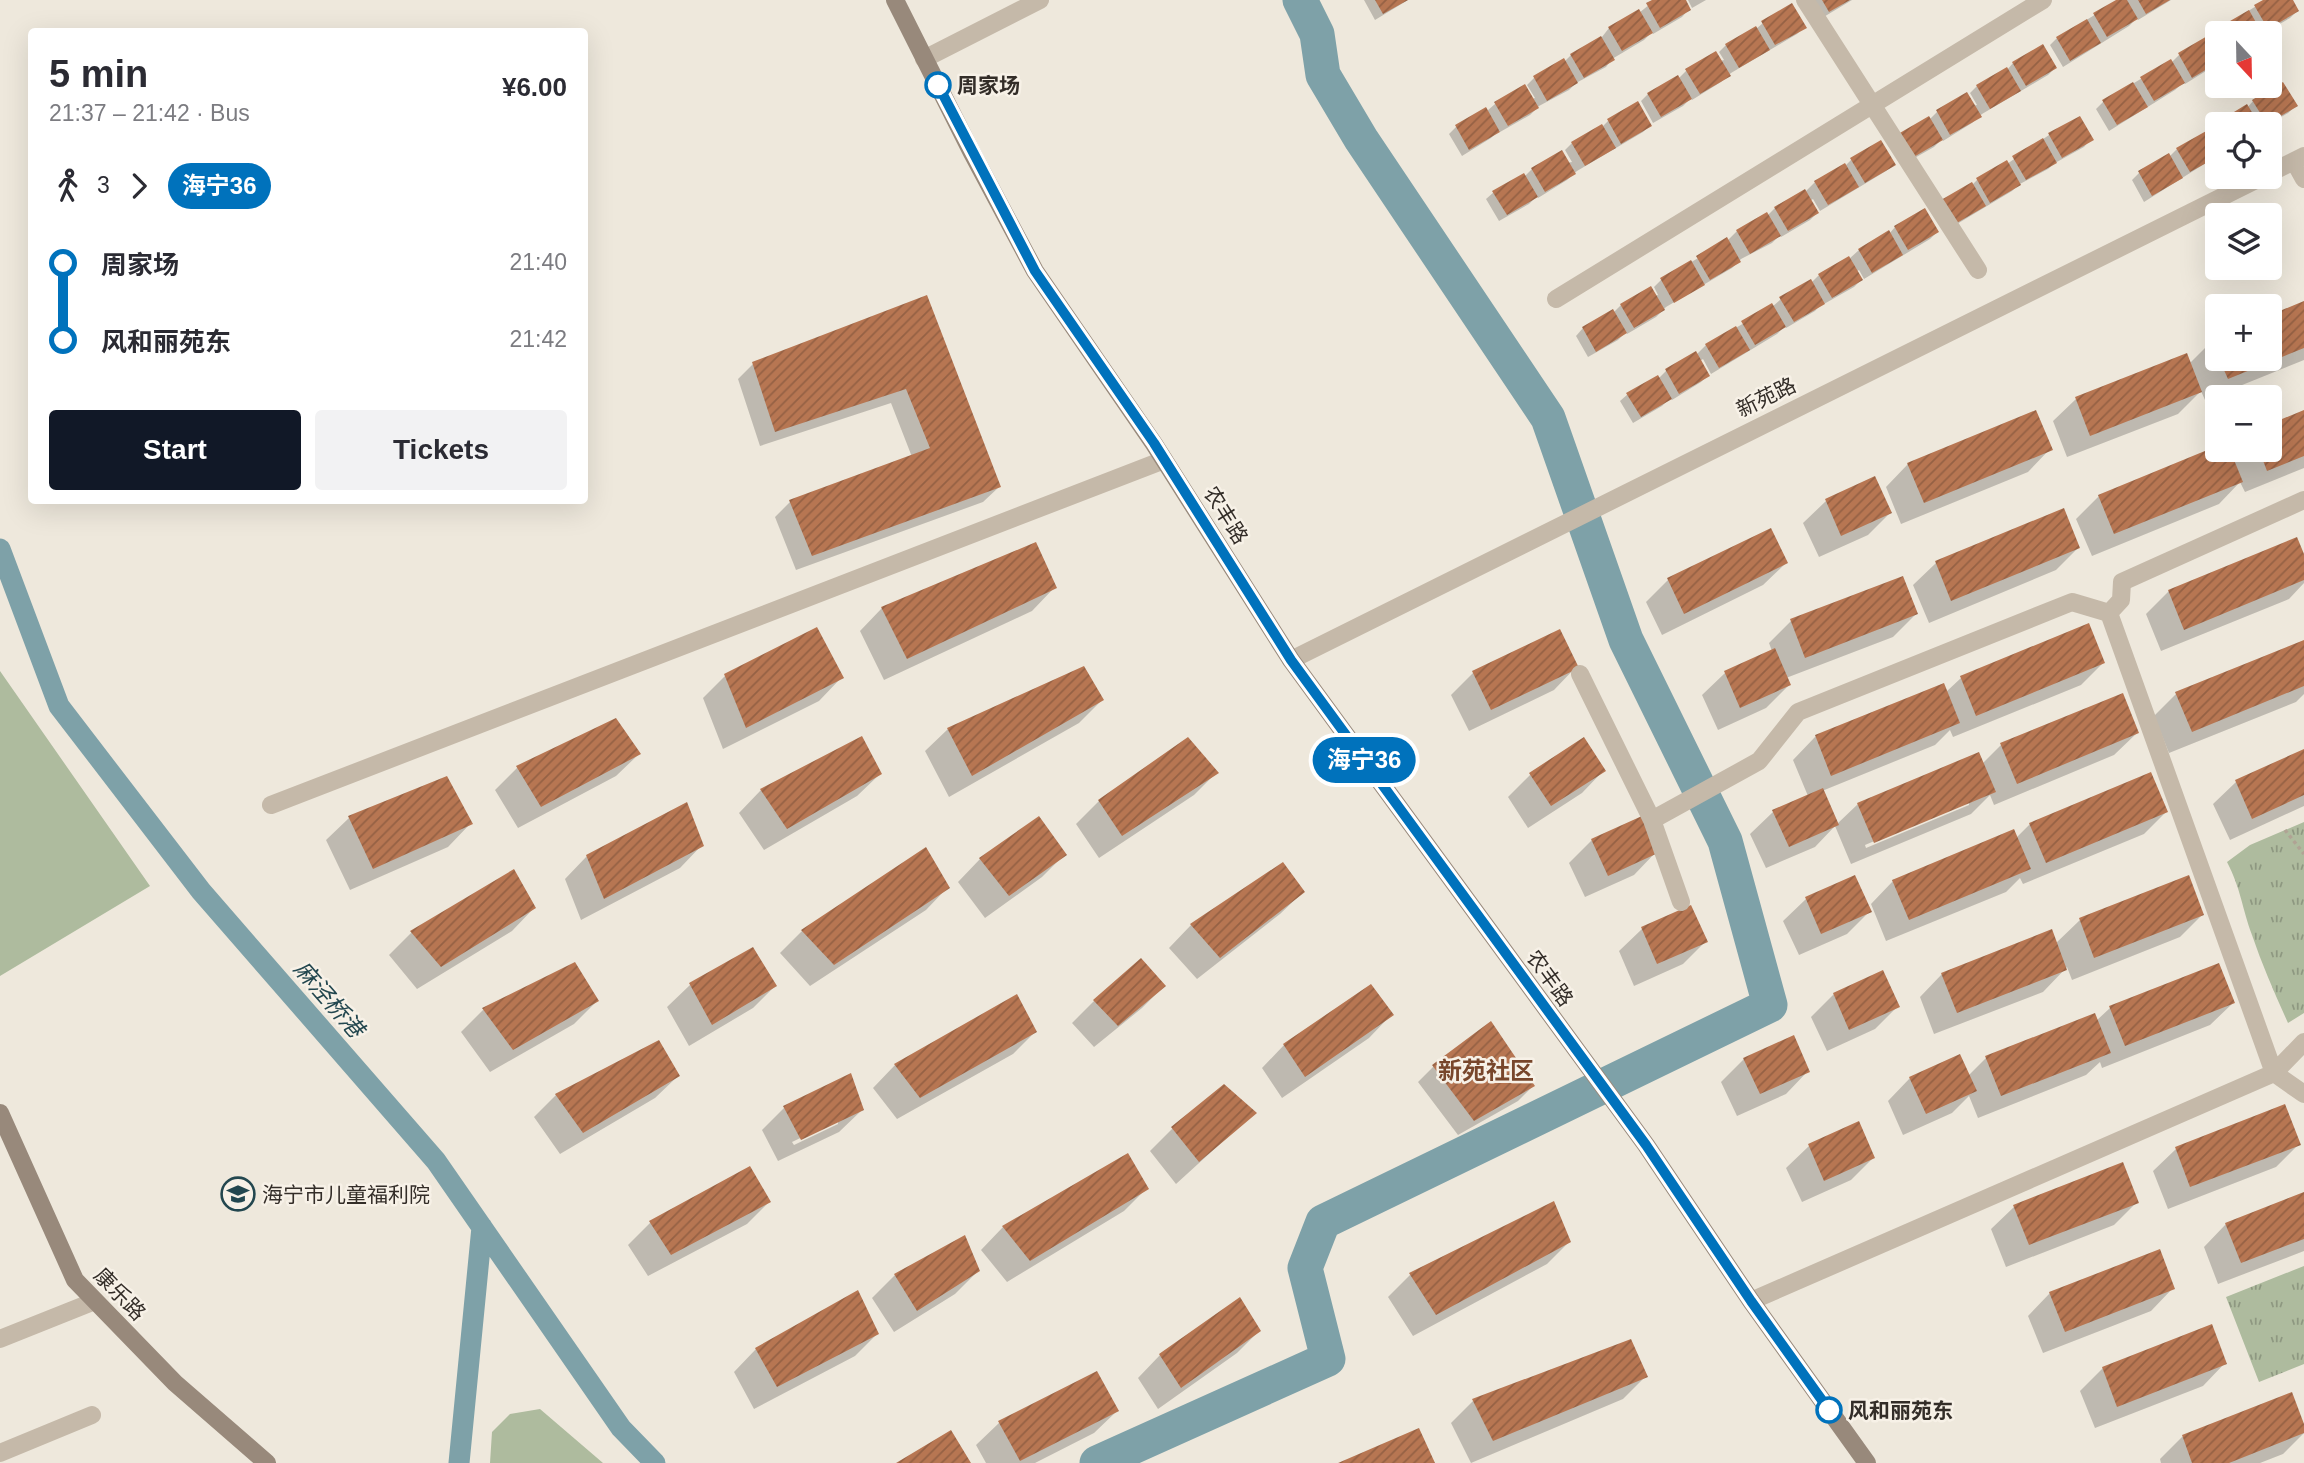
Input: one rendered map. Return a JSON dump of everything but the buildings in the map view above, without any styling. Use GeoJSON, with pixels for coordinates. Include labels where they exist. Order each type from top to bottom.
{"type":"FeatureCollection","features":[{"type":"Feature","properties":{"kind":"main road","name":"农丰路"},"geometry":{"type":"LineString","coordinates":[[895,0],[1035,271],[1164,460],[1291,660],[1646,1145],[1751,1301]]}},
{"type":"Feature","properties":{"kind":"main road","name":"康乐路"},"geometry":{"type":"LineString","coordinates":[[0,1113],[75,1280],[175,1383],[267,1463]]}},
{"type":"Feature","properties":{"kind":"main road"},"geometry":{"type":"LineString","coordinates":[[1751,1301],[1867,1463]]}},
{"type":"Feature","properties":{"kind":"street"},"geometry":{"type":"LineString","coordinates":[[924,59],[1040,0]]}},
{"type":"Feature","properties":{"kind":"street"},"geometry":{"type":"LineString","coordinates":[[1805,0],[1978,270]]}},
{"type":"Feature","properties":{"kind":"street"},"geometry":{"type":"LineString","coordinates":[[1556,299],[2043,0]]}},
{"type":"Feature","properties":{"kind":"street"},"geometry":{"type":"LineString","coordinates":[[2282,167],[2299,158],[2304,179]]}},
{"type":"Feature","properties":{"kind":"street","name":"新苑路"},"geometry":{"type":"LineString","coordinates":[[1291,660],[2238,189]]}},
{"type":"Feature","properties":{"kind":"street"},"geometry":{"type":"LineString","coordinates":[[271,805],[1164,460]]}},
{"type":"Feature","properties":{"kind":"street"},"geometry":{"type":"LineString","coordinates":[[2109,613],[2121,600],[2122,582],[2304,500]]}},
{"type":"Feature","properties":{"kind":"street"},"geometry":{"type":"LineString","coordinates":[[1652,820],[1759,761],[1798,712],[2072,602],[2109,613]]}},
{"type":"Feature","properties":{"kind":"street"},"geometry":{"type":"LineString","coordinates":[[2109,613],[2274,1073],[2304,1094]]}},
{"type":"Feature","properties":{"kind":"street"},"geometry":{"type":"LineString","coordinates":[[1580,674],[1652,820],[1681,902]]}},
{"type":"Feature","properties":{"kind":"street"},"geometry":{"type":"LineString","coordinates":[[1751,1301],[2274,1073],[2304,1042]]}},
{"type":"Feature","properties":{"kind":"street"},"geometry":{"type":"LineString","coordinates":[[0,1339],[95,1301]]}},
{"type":"Feature","properties":{"kind":"street"},"geometry":{"type":"LineString","coordinates":[[0,1453],[92,1415]]}},
{"type":"Feature","properties":{"kind":"path"},"geometry":{"type":"LineString","coordinates":[[2284,830],[2304,854]]}},
{"type":"Feature","properties":{"kind":"green space"},"geometry":{"type":"Polygon","coordinates":[[[0,671],[150,886],[0,976],[0,671]]]}},
{"type":"Feature","properties":{"kind":"green space"},"geometry":{"type":"Polygon","coordinates":[[[2304,822],[2304,1013],[2288,1023],[2260,957],[2227,862],[2250,845],[2304,822]]]}},
{"type":"Feature","properties":{"kind":"green space"},"geometry":{"type":"Polygon","coordinates":[[[2304,1266],[2304,1364],[2259,1382],[2226,1297],[2304,1266]]]}},
{"type":"Feature","properties":{"kind":"green space"},"geometry":{"type":"Polygon","coordinates":[[[540,1409],[603,1463],[490,1463],[492,1432],[510,1414],[540,1409]]]}},
{"type":"Feature","properties":{"kind":"waterway"},"geometry":{"type":"LineString","coordinates":[[1097,1463],[1328,1359],[1305,1268],[1323,1222],[1770,1005],[1725,841],[1626,640],[1548,418],[1361,139],[1323,75],[1317,34],[1300,0]]}},
{"type":"Feature","properties":{"kind":"waterway","name":"麻泾桥港"},"geometry":{"type":"LineString","coordinates":[[0,549],[59,706],[201,891],[436,1161],[621,1428],[655,1463]]}},
{"type":"Feature","properties":{"kind":"waterway"},"geometry":{"type":"LineString","coordinates":[[459,1463],[482,1227]]}},
{"type":"Feature","properties":{"kind":"bus line","name":"海宁36"},"geometry":{"type":"LineString","coordinates":[[938,85],[1035,271],[1154,443],[1291,660],[1646,1145],[1751,1301],[1829,1410]]}},
{"type":"Feature","properties":{"kind":"place","name":"周家场"},"geometry":{"type":"Point","coordinates":[938,85]}},
{"type":"Feature","properties":{"kind":"place","name":"海宁市儿童福利院"},"geometry":{"type":"Point","coordinates":[238,1194]}},
{"type":"Feature","properties":{"kind":"place","name":"风和丽苑东"},"geometry":{"type":"Point","coordinates":[1829,1410]}},
{"type":"Feature","properties":{"kind":"district","name":"新苑社区"},"geometry":{"type":"Point","coordinates":[1486,1070]}}]}
